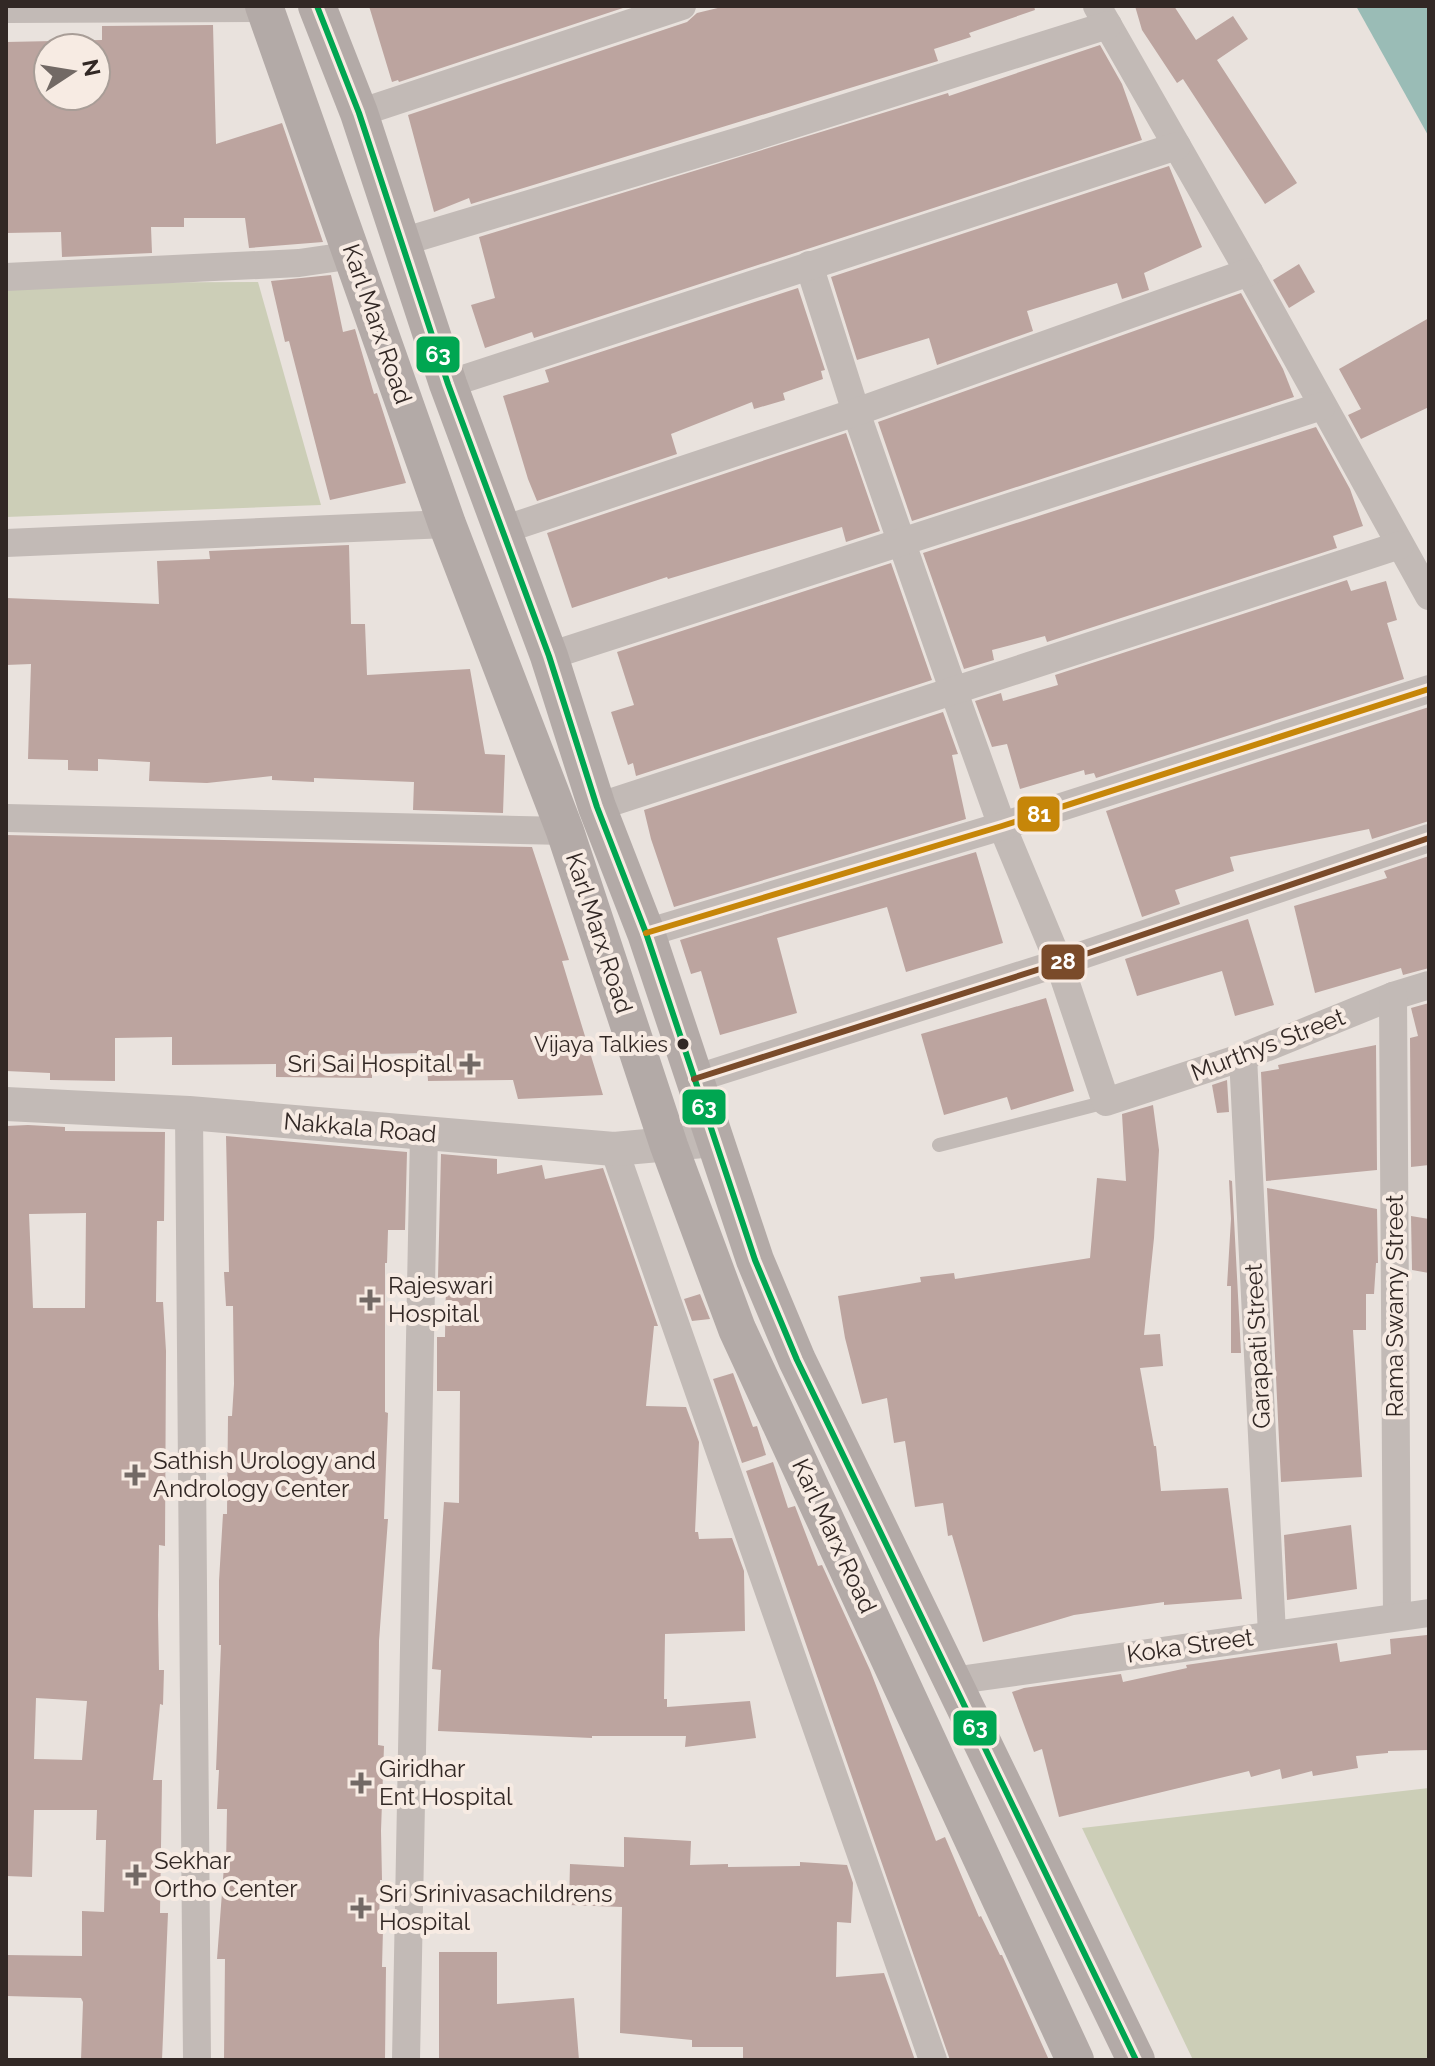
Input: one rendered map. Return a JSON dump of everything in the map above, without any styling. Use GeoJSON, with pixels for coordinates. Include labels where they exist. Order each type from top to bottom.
{"type":"FeatureCollection","features":[{"type":"Feature","properties":{"kind":"main road","name":"Karl Marx Road"},"geometry":{"type":"LineString","coordinates":[[317,6],[359,113],[448,384],[549,656],[597,807],[646,933],[755,1260],[797,1360],[1136,2060]]}},
{"type":"Feature","properties":{"kind":"main road","name":"Karl Marx Road"},"geometry":{"type":"LineString","coordinates":[[265,7],[447,524],[565,831],[669,1146],[737,1329],[1075,2060]]}},
{"type":"Feature","properties":{"kind":"street"},"geometry":{"type":"LineString","coordinates":[[359,113],[682,6]]}},
{"type":"Feature","properties":{"kind":"street"},"geometry":{"type":"LineString","coordinates":[[6,9],[265,7]]}},
{"type":"Feature","properties":{"kind":"street"},"geometry":{"type":"LineString","coordinates":[[402,242],[753,137],[1102,15],[1429,596]]}},
{"type":"Feature","properties":{"kind":"street"},"geometry":{"type":"LineString","coordinates":[[448,384],[1177,146]]}},
{"type":"Feature","properties":{"kind":"street"},"geometry":{"type":"LineString","coordinates":[[6,277],[299,263],[354,255]]}},
{"type":"Feature","properties":{"kind":"street"},"geometry":{"type":"LineString","coordinates":[[809,265],[856,412],[954,692],[1002,826],[1059,963],[1106,1102]]}},
{"type":"Feature","properties":{"kind":"street"},"geometry":{"type":"LineString","coordinates":[[503,530],[856,412],[1249,272]]}},
{"type":"Feature","properties":{"kind":"street"},"geometry":{"type":"LineString","coordinates":[[549,656],[1322,406]]}},
{"type":"Feature","properties":{"kind":"street"},"geometry":{"type":"LineString","coordinates":[[6,543],[447,524]]}},
{"type":"Feature","properties":{"kind":"street"},"geometry":{"type":"LineString","coordinates":[[597,807],[1400,545]]}},
{"type":"Feature","properties":{"kind":"street"},"geometry":{"type":"LineString","coordinates":[[646,933],[1002,826],[1429,689]]}},
{"type":"Feature","properties":{"kind":"street"},"geometry":{"type":"LineString","coordinates":[[6,818],[565,831]]}},
{"type":"Feature","properties":{"kind":"street"},"geometry":{"type":"LineString","coordinates":[[694,1079],[1059,963],[1429,838]]}},
{"type":"Feature","properties":{"kind":"street","name":"Murthys Street"},"geometry":{"type":"LineString","coordinates":[[1106,1102],[1243,1057],[1393,996],[1429,985]]}},
{"type":"Feature","properties":{"kind":"street","name":"Rama Swamy Street"},"geometry":{"type":"LineString","coordinates":[[1393,996],[1397,1617]]}},
{"type":"Feature","properties":{"kind":"street","name":"Garapati Street"},"geometry":{"type":"LineString","coordinates":[[1243,1057],[1272,1634]]}},
{"type":"Feature","properties":{"kind":"street","name":"Nakkala Road"},"geometry":{"type":"LineString","coordinates":[[6,1104],[189,1113],[614,1149],[714,1140]]}},
{"type":"Feature","properties":{"kind":"street"},"geometry":{"type":"LineString","coordinates":[[189,1113],[197,2060]]}},
{"type":"Feature","properties":{"kind":"street"},"geometry":{"type":"LineString","coordinates":[[406,2060],[424,1133]]}},
{"type":"Feature","properties":{"kind":"street"},"geometry":{"type":"LineString","coordinates":[[614,1149],[933,2060]]}},
{"type":"Feature","properties":{"kind":"street","name":"Koka Street"},"geometry":{"type":"LineString","coordinates":[[952,1681],[1429,1613]]}},
{"type":"Feature","properties":{"kind":"lane"},"geometry":{"type":"LineString","coordinates":[[939,1145],[1106,1102]]}},
{"type":"Feature","properties":{"kind":"green space"},"geometry":{"type":"Polygon","coordinates":[[[258,282],[321,505],[6,517],[6,283],[258,282]]]}},
{"type":"Feature","properties":{"kind":"green space"},"geometry":{"type":"Polygon","coordinates":[[[1429,1788],[1429,2060],[1193,2060],[1082,1828],[1429,1788]]]}},
{"type":"Feature","properties":{"kind":"water"},"geometry":{"type":"Polygon","coordinates":[[[1356,6],[1429,6],[1429,137],[1356,6]]]}},
{"type":"Feature","properties":{"kind":"building"},"geometry":{"type":"Polygon","coordinates":[[[369,6],[626,6],[626,7],[392,82],[369,6]]]}},
{"type":"Feature","properties":{"kind":"building"},"geometry":{"type":"Polygon","coordinates":[[[726,6],[1034,6],[1035,10],[934,49],[938,61],[471,204],[469,198],[434,212],[408,115],[687,22],[697,13],[726,6]]]}},
{"type":"Feature","properties":{"kind":"building"},"geometry":{"type":"Polygon","coordinates":[[[1135,6],[1174,6],[1196,40],[1233,16],[1248,39],[1217,60],[1297,183],[1265,204],[1183,79],[1177,83],[1142,30],[1135,6]]]}},
{"type":"Feature","properties":{"kind":"building"},"geometry":{"type":"Polygon","coordinates":[[[213,25],[216,144],[282,123],[323,242],[249,248],[245,218],[184,218],[184,227],[151,227],[152,253],[62,257],[61,232],[6,233],[6,42],[32,41],[32,112],[112,112],[112,32],[102,32],[102,26],[213,25]]]}},
{"type":"Feature","properties":{"kind":"building"},"geometry":{"type":"Polygon","coordinates":[[[1100,45],[1122,84],[1142,140],[534,338],[532,332],[485,348],[471,305],[495,298],[479,237],[948,93],[949,96],[1100,45]]]}},
{"type":"Feature","properties":{"kind":"building"},"geometry":{"type":"Polygon","coordinates":[[[1169,166],[1202,247],[1144,273],[1149,290],[1122,299],[1117,283],[1027,311],[1033,331],[937,365],[929,338],[857,360],[831,277],[1169,166]]]}},
{"type":"Feature","properties":{"kind":"building"},"geometry":{"type":"Polygon","coordinates":[[[1299,264],[1315,292],[1289,308],[1273,280],[1299,264]]]}},
{"type":"Feature","properties":{"kind":"building"},"geometry":{"type":"Polygon","coordinates":[[[331,275],[343,332],[355,329],[406,483],[330,500],[271,281],[331,275]]]}},
{"type":"Feature","properties":{"kind":"building"},"geometry":{"type":"Polygon","coordinates":[[[798,288],[825,370],[821,371],[823,379],[783,393],[785,400],[754,409],[752,402],[671,434],[677,454],[537,501],[503,396],[549,382],[545,370],[798,288]]]}},
{"type":"Feature","properties":{"kind":"building"},"geometry":{"type":"Polygon","coordinates":[[[1241,293],[1283,369],[1294,397],[912,521],[878,422],[1241,293]]]}},
{"type":"Feature","properties":{"kind":"building"},"geometry":{"type":"Polygon","coordinates":[[[1429,318],[1429,407],[1361,439],[1348,415],[1361,409],[1339,369],[1429,318]]]}},
{"type":"Feature","properties":{"kind":"building"},"geometry":{"type":"Polygon","coordinates":[[[1316,427],[1350,489],[1363,526],[1333,536],[1337,548],[1047,642],[1045,636],[992,650],[994,660],[964,669],[923,553],[1316,427]]]}},
{"type":"Feature","properties":{"kind":"building"},"geometry":{"type":"Polygon","coordinates":[[[846,433],[880,531],[846,542],[842,527],[572,608],[547,533],[846,433]]]}},
{"type":"Feature","properties":{"kind":"building"},"geometry":{"type":"Polygon","coordinates":[[[349,545],[351,624],[365,624],[367,675],[470,669],[485,754],[505,755],[503,813],[413,810],[414,782],[314,778],[314,782],[272,780],[272,776],[207,783],[149,781],[150,762],[98,759],[98,771],[68,770],[68,760],[28,759],[31,664],[6,665],[6,598],[159,604],[157,561],[210,559],[209,551],[349,545]]]}},
{"type":"Feature","properties":{"kind":"building"},"geometry":{"type":"Polygon","coordinates":[[[891,563],[932,680],[636,776],[633,763],[628,765],[611,712],[634,705],[617,652],[891,563]]]}},
{"type":"Feature","properties":{"kind":"building"},"geometry":{"type":"Polygon","coordinates":[[[1347,580],[1351,591],[1386,581],[1397,620],[1387,623],[1404,679],[1096,778],[1094,773],[1085,775],[1084,770],[1020,789],[1007,744],[992,747],[975,701],[1001,693],[1003,701],[1058,685],[1055,675],[1347,580]]]}},
{"type":"Feature","properties":{"kind":"building"},"geometry":{"type":"Polygon","coordinates":[[[1429,707],[1429,821],[1372,839],[1369,829],[1230,857],[1234,871],[1175,890],[1180,904],[1142,917],[1106,811],[1429,707]]]}},
{"type":"Feature","properties":{"kind":"building"},"geometry":{"type":"Polygon","coordinates":[[[943,712],[958,754],[952,755],[966,819],[674,907],[644,810],[943,712]]]}},
{"type":"Feature","properties":{"kind":"building"},"geometry":{"type":"Polygon","coordinates":[[[6,835],[532,847],[569,960],[562,961],[603,1095],[518,1099],[513,1080],[428,1081],[426,1053],[372,1054],[372,1078],[276,1077],[276,1064],[172,1065],[172,1037],[115,1038],[115,1081],[50,1080],[50,1073],[6,1071],[6,835]]]}},
{"type":"Feature","properties":{"kind":"building"},"geometry":{"type":"Polygon","coordinates":[[[976,852],[1003,943],[906,972],[887,907],[777,938],[797,1013],[720,1035],[701,971],[691,974],[680,940],[976,852]]]}},
{"type":"Feature","properties":{"kind":"building"},"geometry":{"type":"Polygon","coordinates":[[[1429,856],[1429,968],[1403,975],[1401,968],[1315,993],[1294,906],[1387,878],[1384,871],[1429,856]]]}},
{"type":"Feature","properties":{"kind":"building"},"geometry":{"type":"Polygon","coordinates":[[[1248,919],[1274,1005],[1235,1016],[1222,971],[1137,996],[1125,959],[1248,919]]]}},
{"type":"Feature","properties":{"kind":"building"},"geometry":{"type":"Polygon","coordinates":[[[1046,998],[1074,1091],[1011,1110],[1007,1097],[944,1115],[921,1034],[1046,998]]]}},
{"type":"Feature","properties":{"kind":"building"},"geometry":{"type":"Polygon","coordinates":[[[1429,1003],[1429,1165],[1411,1167],[1410,1038],[1418,1036],[1411,1008],[1429,1003]]]}},
{"type":"Feature","properties":{"kind":"building"},"geometry":{"type":"Polygon","coordinates":[[[1376,1045],[1377,1170],[1266,1181],[1261,1072],[1279,1069],[1278,1065],[1376,1045]]]}},
{"type":"Feature","properties":{"kind":"building"},"geometry":{"type":"Polygon","coordinates":[[[1227,1080],[1229,1112],[1217,1113],[1212,1085],[1227,1080]]]}},
{"type":"Feature","properties":{"kind":"building"},"geometry":{"type":"Polygon","coordinates":[[[1153,1105],[1159,1150],[1144,1335],[1160,1334],[1163,1366],[1140,1368],[1156,1446],[1161,1491],[1228,1488],[1242,1599],[1164,1605],[1164,1602],[1074,1615],[983,1642],[952,1535],[948,1536],[943,1503],[915,1507],[905,1441],[894,1443],[887,1398],[862,1404],[838,1296],[921,1282],[920,1277],[954,1273],[955,1279],[1090,1258],[1097,1178],[1126,1181],[1122,1114],[1153,1105]]]}},
{"type":"Feature","properties":{"kind":"building"},"geometry":{"type":"Polygon","coordinates":[[[6,1126],[65,1127],[65,1131],[165,1132],[164,1221],[157,1221],[156,1302],[163,1302],[166,1351],[165,1546],[159,1545],[158,1615],[159,1670],[164,1670],[163,1705],[160,1704],[153,1780],[162,1780],[160,1913],[168,1913],[162,2060],[81,2060],[81,1998],[6,1996],[6,1955],[82,1956],[82,1911],[104,1912],[106,1840],[96,1840],[97,1810],[34,1810],[32,1877],[6,1876],[6,1126]],[[86,1213],[29,1214],[33,1308],[85,1308],[86,1213]],[[36,1698],[34,1759],[82,1760],[87,1701],[36,1698]]]}},
{"type":"Feature","properties":{"kind":"building"},"geometry":{"type":"Polygon","coordinates":[[[226,1136],[407,1152],[405,1230],[388,1230],[385,1263],[385,1412],[388,1413],[384,1519],[388,1519],[379,1641],[378,1745],[384,1746],[379,1928],[383,1929],[382,1967],[386,1967],[385,2060],[224,2060],[225,1959],[217,1959],[226,1866],[227,1809],[217,1809],[219,1770],[216,1770],[221,1645],[219,1581],[223,1514],[227,1514],[228,1416],[232,1416],[234,1384],[233,1306],[226,1306],[224,1272],[229,1272],[226,1136]]]}},
{"type":"Feature","properties":{"kind":"building"},"geometry":{"type":"Polygon","coordinates":[[[441,1154],[497,1159],[497,1174],[542,1165],[545,1179],[603,1168],[658,1326],[654,1326],[646,1406],[686,1407],[699,1442],[695,1532],[698,1532],[699,1539],[732,1538],[744,1571],[745,1631],[665,1634],[664,1699],[667,1699],[667,1707],[750,1701],[756,1738],[685,1747],[686,1736],[592,1738],[438,1731],[441,1670],[432,1669],[444,1502],[459,1503],[460,1391],[437,1391],[437,1337],[445,1337],[446,1279],[438,1278],[441,1154]]]}},
{"type":"Feature","properties":{"kind":"building"},"geometry":{"type":"Polygon","coordinates":[[[1229,1180],[1232,1181],[1241,1353],[1231,1353],[1231,1286],[1227,1286],[1231,1219],[1229,1180]]]}},
{"type":"Feature","properties":{"kind":"building"},"geometry":{"type":"Polygon","coordinates":[[[1267,1188],[1377,1209],[1378,1263],[1374,1294],[1366,1294],[1366,1330],[1353,1330],[1362,1477],[1281,1482],[1267,1188]]]}},
{"type":"Feature","properties":{"kind":"building"},"geometry":{"type":"Polygon","coordinates":[[[1411,1216],[1429,1219],[1429,1273],[1412,1270],[1411,1216]]]}},
{"type":"Feature","properties":{"kind":"building"},"geometry":{"type":"Polygon","coordinates":[[[700,1294],[710,1319],[692,1321],[684,1299],[700,1294]]]}},
{"type":"Feature","properties":{"kind":"building"},"geometry":{"type":"Polygon","coordinates":[[[733,1373],[753,1427],[757,1426],[766,1455],[742,1463],[713,1379],[733,1373]]]}},
{"type":"Feature","properties":{"kind":"building"},"geometry":{"type":"Polygon","coordinates":[[[773,1462],[788,1508],[795,1506],[818,1566],[822,1565],[870,1670],[936,1841],[945,1837],[979,1917],[1002,1955],[1049,2060],[950,2060],[746,1471],[773,1462]]]}},
{"type":"Feature","properties":{"kind":"building"},"geometry":{"type":"Polygon","coordinates":[[[1351,1525],[1357,1589],[1287,1600],[1284,1535],[1351,1525]]]}},
{"type":"Feature","properties":{"kind":"building"},"geometry":{"type":"Polygon","coordinates":[[[1427,1635],[1429,1750],[1356,1756],[1358,1768],[1313,1776],[1312,1771],[1282,1779],[1280,1769],[1251,1777],[1249,1771],[1059,1817],[1042,1749],[1034,1752],[1012,1692],[1121,1674],[1123,1682],[1187,1668],[1186,1665],[1337,1643],[1340,1662],[1391,1654],[1390,1639],[1427,1635]]]}},
{"type":"Feature","properties":{"kind":"building"},"geometry":{"type":"Polygon","coordinates":[[[624,1837],[691,1841],[690,1865],[800,1866],[800,1862],[847,1865],[853,1883],[851,1923],[837,1922],[836,1977],[884,1973],[915,2060],[743,2060],[743,2047],[692,2047],[692,2040],[620,2033],[622,1907],[569,1905],[570,1864],[624,1867],[624,1837]]]}},
{"type":"Feature","properties":{"kind":"building"},"geometry":{"type":"Polygon","coordinates":[[[439,1952],[497,1952],[497,2004],[574,1998],[579,2060],[439,2060],[439,1952]]]}},
{"type":"Feature","properties":{"kind":"transit line","name":"63"},"geometry":{"type":"LineString","coordinates":[[317,6],[359,113],[448,384],[549,656],[597,807],[646,933],[755,1260],[797,1360],[1136,2060]]}},
{"type":"Feature","properties":{"kind":"transit line","name":"81"},"geometry":{"type":"LineString","coordinates":[[646,933],[1002,826],[1429,689]]}},
{"type":"Feature","properties":{"kind":"transit line","name":"28"},"geometry":{"type":"LineString","coordinates":[[694,1079],[1059,963],[1429,838]]}},
{"type":"Feature","properties":{"kind":"place","name":"Vijaya Talkies"},"geometry":{"type":"Point","coordinates":[683,1044]}},
{"type":"Feature","properties":{"kind":"place","name":"Sri Sai Hospital"},"geometry":{"type":"Point","coordinates":[470,1064]}},
{"type":"Feature","properties":{"kind":"place","name":"Rajeswari Hospital"},"geometry":{"type":"Point","coordinates":[370,1300]}},
{"type":"Feature","properties":{"kind":"place","name":"Sathish Urology and Andrology Center"},"geometry":{"type":"Point","coordinates":[135,1475]}},
{"type":"Feature","properties":{"kind":"place","name":"Giridhar Ent Hospital"},"geometry":{"type":"Point","coordinates":[361,1783]}},
{"type":"Feature","properties":{"kind":"place","name":"Sekhar Ortho Center"},"geometry":{"type":"Point","coordinates":[136,1875]}},
{"type":"Feature","properties":{"kind":"place","name":"Sri Srinivasachildrens Hospital"},"geometry":{"type":"Point","coordinates":[361,1908]}}]}
